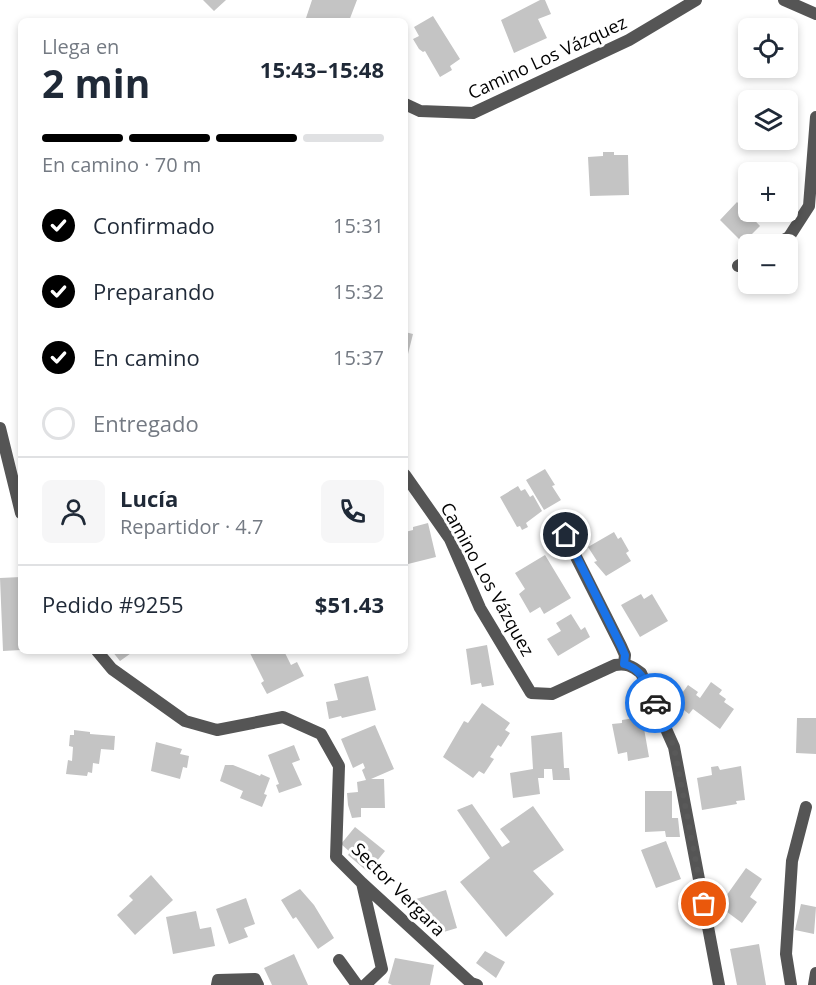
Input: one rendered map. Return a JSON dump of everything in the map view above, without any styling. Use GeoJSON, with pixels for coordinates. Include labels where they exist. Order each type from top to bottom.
{"type":"FeatureCollection","features":[{"type":"Feature","properties":{"kind":"street","name":"Camino Los Vázquez"},"geometry":{"type":"LineString","coordinates":[[408,105],[420,111],[473,113],[629,40],[696,0]]}},
{"type":"Feature","properties":{"kind":"street"},"geometry":{"type":"LineString","coordinates":[[784,0],[816,14]]}},
{"type":"Feature","properties":{"kind":"street"},"geometry":{"type":"LineString","coordinates":[[791,234],[809,206],[816,117]]}},
{"type":"Feature","properties":{"kind":"street"},"geometry":{"type":"LineString","coordinates":[[0,428],[18,501]]}},
{"type":"Feature","properties":{"kind":"street","name":"Camino Los Vázquez"},"geometry":{"type":"LineString","coordinates":[[408,479],[450,539],[480,608],[531,693],[552,694],[615,665],[624,664]]}},
{"type":"Feature","properties":{"kind":"street"},"geometry":{"type":"LineString","coordinates":[[566,535],[621,646],[625,655],[624,664],[633,666],[641,673],[674,747],[719,985]]}},
{"type":"Feature","properties":{"kind":"street","name":"Sector Vergara"},"geometry":{"type":"LineString","coordinates":[[100,654],[112,669],[186,721],[217,730],[283,717],[321,734],[339,766],[336,857],[473,984]]}},
{"type":"Feature","properties":{"kind":"street"},"geometry":{"type":"LineString","coordinates":[[790,985],[786,954],[792,861],[807,807]]}},
{"type":"Feature","properties":{"kind":"street"},"geometry":{"type":"LineString","coordinates":[[362,883],[382,969],[365,985]]}},
{"type":"Feature","properties":{"kind":"street"},"geometry":{"type":"LineString","coordinates":[[339,960],[357,985]]}},
{"type":"Feature","properties":{"kind":"street"},"geometry":{"type":"LineString","coordinates":[[813,985],[816,973]]}},
{"type":"Feature","properties":{"kind":"street"},"geometry":{"type":"LineString","coordinates":[[218,985],[218,980],[255,980],[258,985]]}},
{"type":"Feature","properties":{"kind":"building"},"geometry":{"type":"Polygon","coordinates":[[[203,0],[226,0],[214,11],[203,0]]]}},
{"type":"Feature","properties":{"kind":"building"},"geometry":{"type":"Polygon","coordinates":[[[312,0],[357,0],[350,18],[306,18],[312,0]]]}},
{"type":"Feature","properties":{"kind":"building"},"geometry":{"type":"Polygon","coordinates":[[[540,0],[545,0],[551,14],[538,19],[547,38],[514,53],[501,20],[540,0]]]}},
{"type":"Feature","properties":{"kind":"building"},"geometry":{"type":"Polygon","coordinates":[[[433,16],[460,59],[450,66],[452,70],[440,77],[425,51],[419,49],[413,39],[419,36],[414,27],[433,16]]]}},
{"type":"Feature","properties":{"kind":"building"},"geometry":{"type":"Polygon","coordinates":[[[603,152],[628,155],[629,195],[590,196],[588,157],[603,156],[603,152]]]}},
{"type":"Feature","properties":{"kind":"building"},"geometry":{"type":"Polygon","coordinates":[[[737,202],[738,222],[756,222],[760,226],[752,234],[738,234],[738,238],[720,220],[737,202]]]}},
{"type":"Feature","properties":{"kind":"building"},"geometry":{"type":"Polygon","coordinates":[[[408,333],[413,334],[408,354],[408,333]]]}},
{"type":"Feature","properties":{"kind":"building"},"geometry":{"type":"Polygon","coordinates":[[[545,469],[561,500],[544,510],[526,480],[545,469]]]}},
{"type":"Feature","properties":{"kind":"building"},"geometry":{"type":"Polygon","coordinates":[[[518,486],[521,491],[525,489],[530,497],[533,495],[542,511],[526,523],[528,527],[522,530],[520,526],[517,527],[500,497],[518,486]]]}},
{"type":"Feature","properties":{"kind":"building"},"geometry":{"type":"Polygon","coordinates":[[[428,523],[436,557],[408,564],[408,531],[413,530],[413,527],[428,523]]]}},
{"type":"Feature","properties":{"kind":"building"},"geometry":{"type":"Polygon","coordinates":[[[614,532],[618,539],[621,537],[629,551],[626,553],[631,561],[606,576],[594,562],[597,561],[588,547],[614,532]]]}},
{"type":"Feature","properties":{"kind":"building"},"geometry":{"type":"Polygon","coordinates":[[[545,555],[571,598],[544,614],[540,607],[530,613],[519,594],[525,589],[515,573],[545,555]]]}},
{"type":"Feature","properties":{"kind":"building"},"geometry":{"type":"Polygon","coordinates":[[[18,577],[18,650],[3,651],[0,578],[18,577]]]}},
{"type":"Feature","properties":{"kind":"building"},"geometry":{"type":"Polygon","coordinates":[[[641,594],[644,599],[652,594],[668,621],[640,637],[621,605],[641,594]]]}},
{"type":"Feature","properties":{"kind":"building"},"geometry":{"type":"Polygon","coordinates":[[[571,614],[581,630],[585,627],[590,637],[558,656],[547,639],[561,631],[556,623],[571,614]]]}},
{"type":"Feature","properties":{"kind":"building"},"geometry":{"type":"Polygon","coordinates":[[[487,645],[494,685],[482,687],[481,683],[471,685],[466,649],[487,645]]]}},
{"type":"Feature","properties":{"kind":"building"},"geometry":{"type":"Polygon","coordinates":[[[114,654],[130,654],[120,661],[114,654]]]}},
{"type":"Feature","properties":{"kind":"building"},"geometry":{"type":"Polygon","coordinates":[[[250,654],[286,654],[291,665],[297,662],[304,676],[267,694],[261,683],[264,681],[250,654]]]}},
{"type":"Feature","properties":{"kind":"building"},"geometry":{"type":"Polygon","coordinates":[[[368,676],[376,710],[329,719],[326,702],[338,700],[334,684],[368,676]]]}},
{"type":"Feature","properties":{"kind":"building"},"geometry":{"type":"Polygon","coordinates":[[[711,682],[722,690],[719,694],[726,699],[724,702],[734,709],[720,729],[693,709],[689,714],[675,703],[688,685],[698,692],[696,695],[700,698],[711,682]]]}},
{"type":"Feature","properties":{"kind":"building"},"geometry":{"type":"Polygon","coordinates":[[[482,703],[510,723],[505,730],[510,733],[501,747],[498,745],[490,757],[494,759],[484,774],[479,771],[473,778],[443,757],[464,721],[468,723],[482,703]]]}},
{"type":"Feature","properties":{"kind":"building"},"geometry":{"type":"Polygon","coordinates":[[[642,717],[649,757],[628,761],[627,752],[618,754],[612,724],[642,717]]]}},
{"type":"Feature","properties":{"kind":"building"},"geometry":{"type":"Polygon","coordinates":[[[797,718],[816,718],[816,754],[796,753],[797,718]]]}},
{"type":"Feature","properties":{"kind":"building"},"geometry":{"type":"Polygon","coordinates":[[[375,725],[394,769],[371,779],[384,779],[385,808],[361,808],[361,817],[352,818],[347,793],[358,792],[357,782],[366,780],[362,770],[365,768],[363,763],[353,768],[341,739],[375,725]]]}},
{"type":"Feature","properties":{"kind":"building"},"geometry":{"type":"Polygon","coordinates":[[[74,730],[115,736],[114,750],[101,749],[99,764],[93,763],[92,773],[88,772],[87,776],[66,774],[68,760],[72,761],[73,747],[69,746],[70,735],[74,735],[74,730]]]}},
{"type":"Feature","properties":{"kind":"building"},"geometry":{"type":"Polygon","coordinates":[[[562,732],[564,768],[569,768],[570,780],[553,780],[552,769],[544,769],[544,778],[538,778],[540,794],[513,798],[510,773],[533,769],[531,736],[562,732]]]}},
{"type":"Feature","properties":{"kind":"building"},"geometry":{"type":"Polygon","coordinates":[[[156,742],[182,749],[180,754],[189,756],[187,768],[183,767],[180,779],[151,771],[156,742]]]}},
{"type":"Feature","properties":{"kind":"building"},"geometry":{"type":"Polygon","coordinates":[[[294,745],[300,760],[292,763],[302,785],[279,793],[276,785],[279,784],[268,755],[294,745]]]}},
{"type":"Feature","properties":{"kind":"building"},"geometry":{"type":"Polygon","coordinates":[[[225,765],[233,765],[270,778],[262,807],[240,798],[243,791],[220,781],[225,765]]]}},
{"type":"Feature","properties":{"kind":"building"},"geometry":{"type":"Polygon","coordinates":[[[718,766],[720,770],[741,766],[745,800],[736,801],[737,804],[702,810],[697,778],[712,775],[711,767],[718,766]]]}},
{"type":"Feature","properties":{"kind":"building"},"geometry":{"type":"Polygon","coordinates":[[[645,791],[672,791],[672,818],[678,818],[680,837],[666,837],[665,831],[645,832],[645,791]]]}},
{"type":"Feature","properties":{"kind":"building"},"geometry":{"type":"Polygon","coordinates":[[[472,804],[502,847],[510,842],[500,829],[533,806],[564,850],[533,871],[554,894],[506,937],[460,882],[490,858],[457,810],[472,804]]]}},
{"type":"Feature","properties":{"kind":"building"},"geometry":{"type":"Polygon","coordinates":[[[355,827],[385,851],[368,872],[348,855],[350,852],[341,844],[355,827]]]}},
{"type":"Feature","properties":{"kind":"building"},"geometry":{"type":"Polygon","coordinates":[[[666,841],[681,879],[656,888],[641,850],[666,841]]]}},
{"type":"Feature","properties":{"kind":"building"},"geometry":{"type":"Polygon","coordinates":[[[746,868],[762,879],[750,897],[757,902],[742,923],[719,906],[746,868]]]}},
{"type":"Feature","properties":{"kind":"building"},"geometry":{"type":"Polygon","coordinates":[[[151,875],[173,900],[135,935],[117,915],[133,900],[129,896],[151,875]]]}},
{"type":"Feature","properties":{"kind":"building"},"geometry":{"type":"Polygon","coordinates":[[[300,889],[314,905],[334,938],[318,949],[296,917],[293,919],[281,900],[300,889]]]}},
{"type":"Feature","properties":{"kind":"building"},"geometry":{"type":"Polygon","coordinates":[[[446,890],[457,928],[437,934],[433,922],[425,925],[416,899],[446,890]]]}},
{"type":"Feature","properties":{"kind":"building"},"geometry":{"type":"Polygon","coordinates":[[[246,898],[255,924],[244,928],[248,937],[229,944],[216,909],[246,898]]]}},
{"type":"Feature","properties":{"kind":"building"},"geometry":{"type":"Polygon","coordinates":[[[801,904],[816,907],[814,934],[795,930],[801,904]]]}},
{"type":"Feature","properties":{"kind":"building"},"geometry":{"type":"Polygon","coordinates":[[[196,911],[200,929],[211,927],[215,946],[173,954],[166,917],[196,911]]]}},
{"type":"Feature","properties":{"kind":"building"},"geometry":{"type":"Polygon","coordinates":[[[759,944],[766,985],[737,985],[730,949],[759,944]]]}},
{"type":"Feature","properties":{"kind":"building"},"geometry":{"type":"Polygon","coordinates":[[[485,951],[505,962],[496,978],[476,963],[485,951]]]}},
{"type":"Feature","properties":{"kind":"building"},"geometry":{"type":"Polygon","coordinates":[[[294,954],[308,985],[272,985],[264,968],[294,954]]]}},
{"type":"Feature","properties":{"kind":"building"},"geometry":{"type":"Polygon","coordinates":[[[395,958],[434,965],[430,985],[392,985],[388,983],[395,958]]]}},
{"type":"Feature","properties":{"kind":"way so far"},"geometry":{"type":"LineString","coordinates":[[655,703],[674,747],[704,904]]}},
{"type":"Feature","properties":{"kind":"route"},"geometry":{"type":"LineString","coordinates":[[566,535],[621,646],[625,655],[624,664],[633,666],[641,673],[655,703]]}}]}
